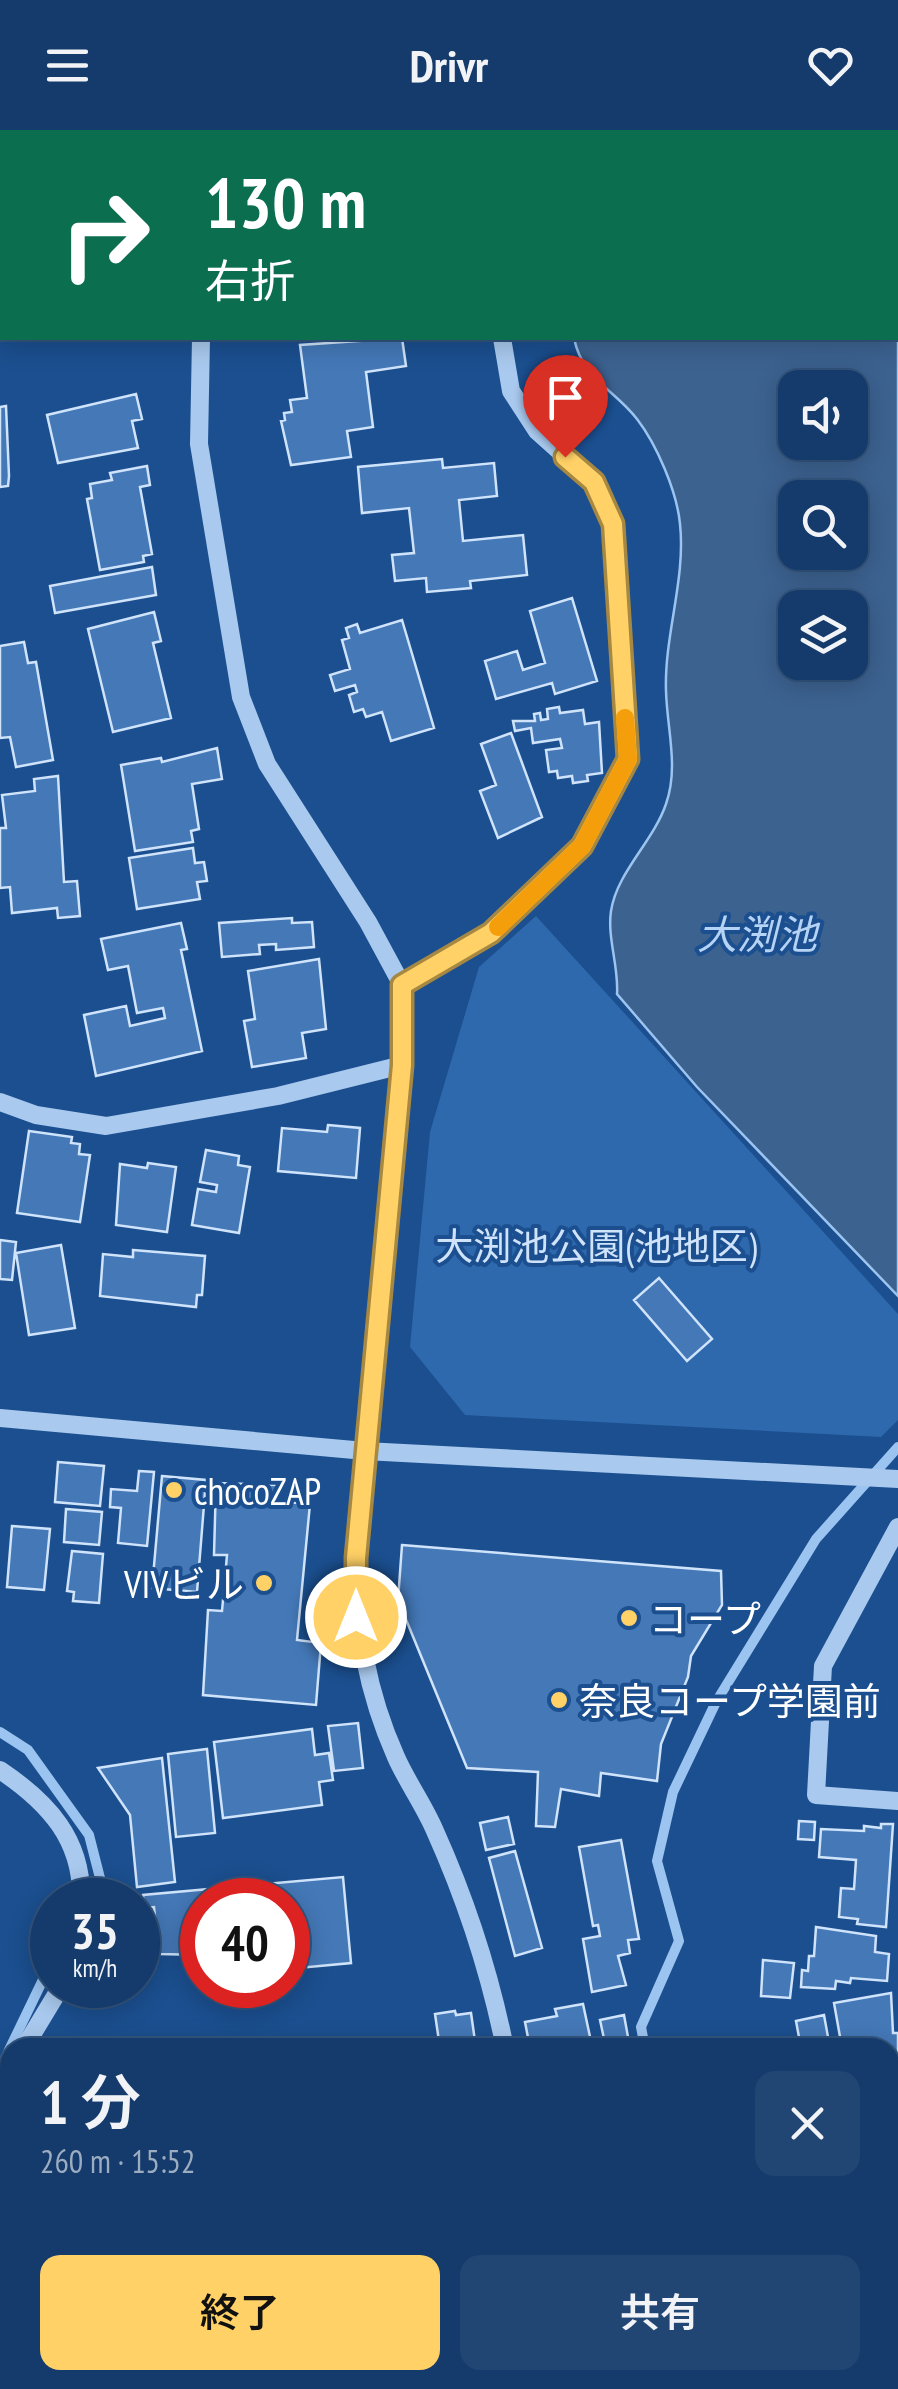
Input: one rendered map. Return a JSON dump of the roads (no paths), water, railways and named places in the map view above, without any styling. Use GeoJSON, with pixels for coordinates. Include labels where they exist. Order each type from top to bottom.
{"type":"FeatureCollection","features":[{"type":"Feature","properties":{"kind":"street"},"geometry":{"type":"LineString","coordinates":[[201,340],[199,444],[241,697],[267,764],[368,922],[402,985],[402,1065],[365,1451],[356,1617],[367,1678],[396,1757],[435,1830],[491,1982],[503,2038]]}},
{"type":"Feature","properties":{"kind":"street"},"geometry":{"type":"LineString","coordinates":[[402,985],[491,933],[582,846],[628,759],[613,524],[594,482],[537,432],[511,391],[502,340]]}},
{"type":"Feature","properties":{"kind":"street"},"geometry":{"type":"LineString","coordinates":[[0,1102],[36,1115],[106,1126],[278,1096],[402,1065]]}},
{"type":"Feature","properties":{"kind":"street"},"geometry":{"type":"LineString","coordinates":[[0,1418],[365,1451],[898,1479]]}},
{"type":"Feature","properties":{"kind":"street"},"geometry":{"type":"LineString","coordinates":[[898,1527],[823,1666],[816,1795],[898,1802]]}},
{"type":"Feature","properties":{"kind":"street"},"geometry":{"type":"LineString","coordinates":[[0,1770],[65,1829],[82,1869],[82,1878]]}},
{"type":"Feature","properties":{"kind":"street"},"geometry":{"type":"LineString","coordinates":[[30,2038],[48,2008]]}},
{"type":"Feature","properties":{"kind":"water","name":"大渕池"},"geometry":{"type":"Polygon","coordinates":[[[575,340],[898,340],[898,1296],[697,1087],[617,994],[611,911],[620,883],[660,818],[672,776],[666,670],[680,566],[680,524],[665,469],[652,442],[637,419],[584,364],[575,340]]]}},
{"type":"Feature","properties":{"kind":"waterway"},"geometry":{"type":"LineString","coordinates":[[643,2038],[641,2027],[679,1941],[657,1861],[673,1792],[716,1702],[816,1539],[898,1447]]}},
{"type":"Feature","properties":{"kind":"waterway"},"geometry":{"type":"LineString","coordinates":[[0,1732],[28,1750],[89,1835],[100,1878]]}},
{"type":"Feature","properties":{"kind":"waterway"},"geometry":{"type":"LineString","coordinates":[[15,2038],[30,2007]]}},
{"type":"Feature","properties":{"kind":"place","name":"chocoZAP"},"geometry":{"type":"Point","coordinates":[174,1490]}},
{"type":"Feature","properties":{"kind":"place","name":"VIVビル"},"geometry":{"type":"Point","coordinates":[264,1583]}},
{"type":"Feature","properties":{"kind":"place","name":"コープ"},"geometry":{"type":"Point","coordinates":[629,1618]}},
{"type":"Feature","properties":{"kind":"place","name":"奈良コープ学園前"},"geometry":{"type":"Point","coordinates":[559,1700]}},
{"type":"Feature","properties":{"kind":"park label","name":"大渕池公園(池地区)"},"geometry":{"type":"Point","coordinates":[596,1245]}}]}
